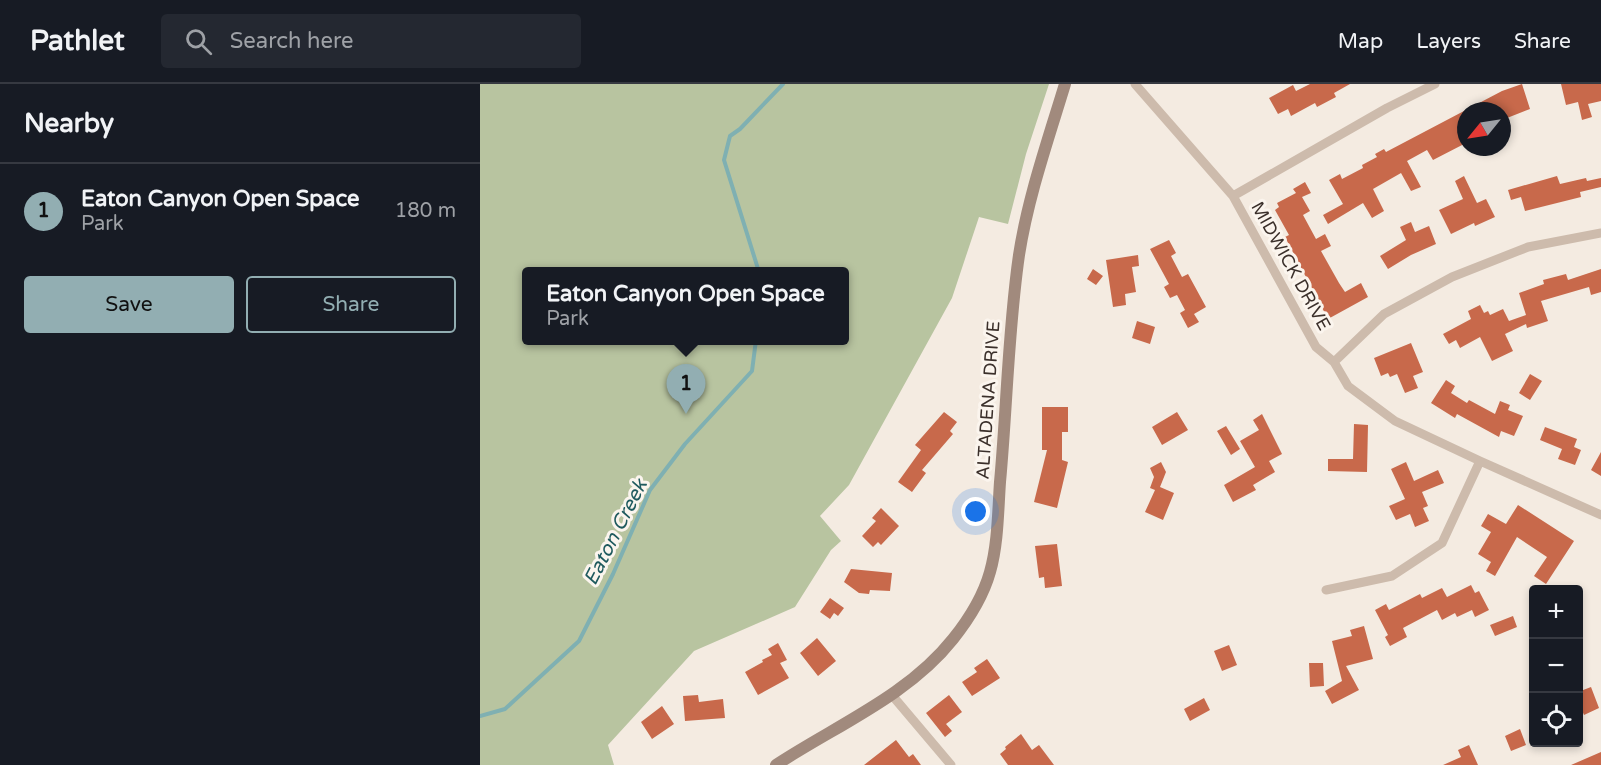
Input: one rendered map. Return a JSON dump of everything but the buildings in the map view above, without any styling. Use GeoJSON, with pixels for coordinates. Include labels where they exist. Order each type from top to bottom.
{"type":"FeatureCollection","features":[{"type":"Feature","properties":{"kind":"main road","name":"ALTADENA DRIVE"},"geometry":{"type":"LineString","coordinates":[[776,765],[891,694],[936,658],[953,639],[980,600],[991,572],[995,544],[1009,341],[1019,256],[1033,189],[1065,84]]}},
{"type":"Feature","properties":{"kind":"street","name":"MIDWICK DRIVE"},"geometry":{"type":"LineString","coordinates":[[1135,84],[1233,196],[1317,347],[1334,362],[1348,386],[1395,421],[1601,515]]}},
{"type":"Feature","properties":{"kind":"street"},"geometry":{"type":"LineString","coordinates":[[1233,196],[1387,108],[1435,84]]}},
{"type":"Feature","properties":{"kind":"street"},"geometry":{"type":"LineString","coordinates":[[1334,362],[1384,314],[1452,277],[1528,247],[1601,233]]}},
{"type":"Feature","properties":{"kind":"street"},"geometry":{"type":"LineString","coordinates":[[1326,590],[1392,576],[1442,543],[1480,461]]}},
{"type":"Feature","properties":{"kind":"street"},"geometry":{"type":"LineString","coordinates":[[891,694],[951,765]]}},
{"type":"Feature","properties":{"kind":"green space"},"geometry":{"type":"Polygon","coordinates":[[[480,84],[1049,84],[1026,154],[1008,224],[979,217],[952,298],[849,485],[820,516],[841,541],[831,550],[795,607],[694,651],[608,745],[614,765],[480,765],[480,84]]]}},
{"type":"Feature","properties":{"kind":"waterway","name":"Eaton Creek"},"geometry":{"type":"LineString","coordinates":[[757,267],[724,160],[730,136],[740,129],[783,84]]}},
{"type":"Feature","properties":{"kind":"waterway","name":"Eaton Creek"},"geometry":{"type":"LineString","coordinates":[[480,716],[505,709],[579,641],[613,574],[650,490],[685,444],[752,371],[755,345]]}},
{"type":"Feature","properties":{"kind":"place","name":"Eaton Canyon Open Space"},"geometry":{"type":"Point","coordinates":[686,414]}}]}
